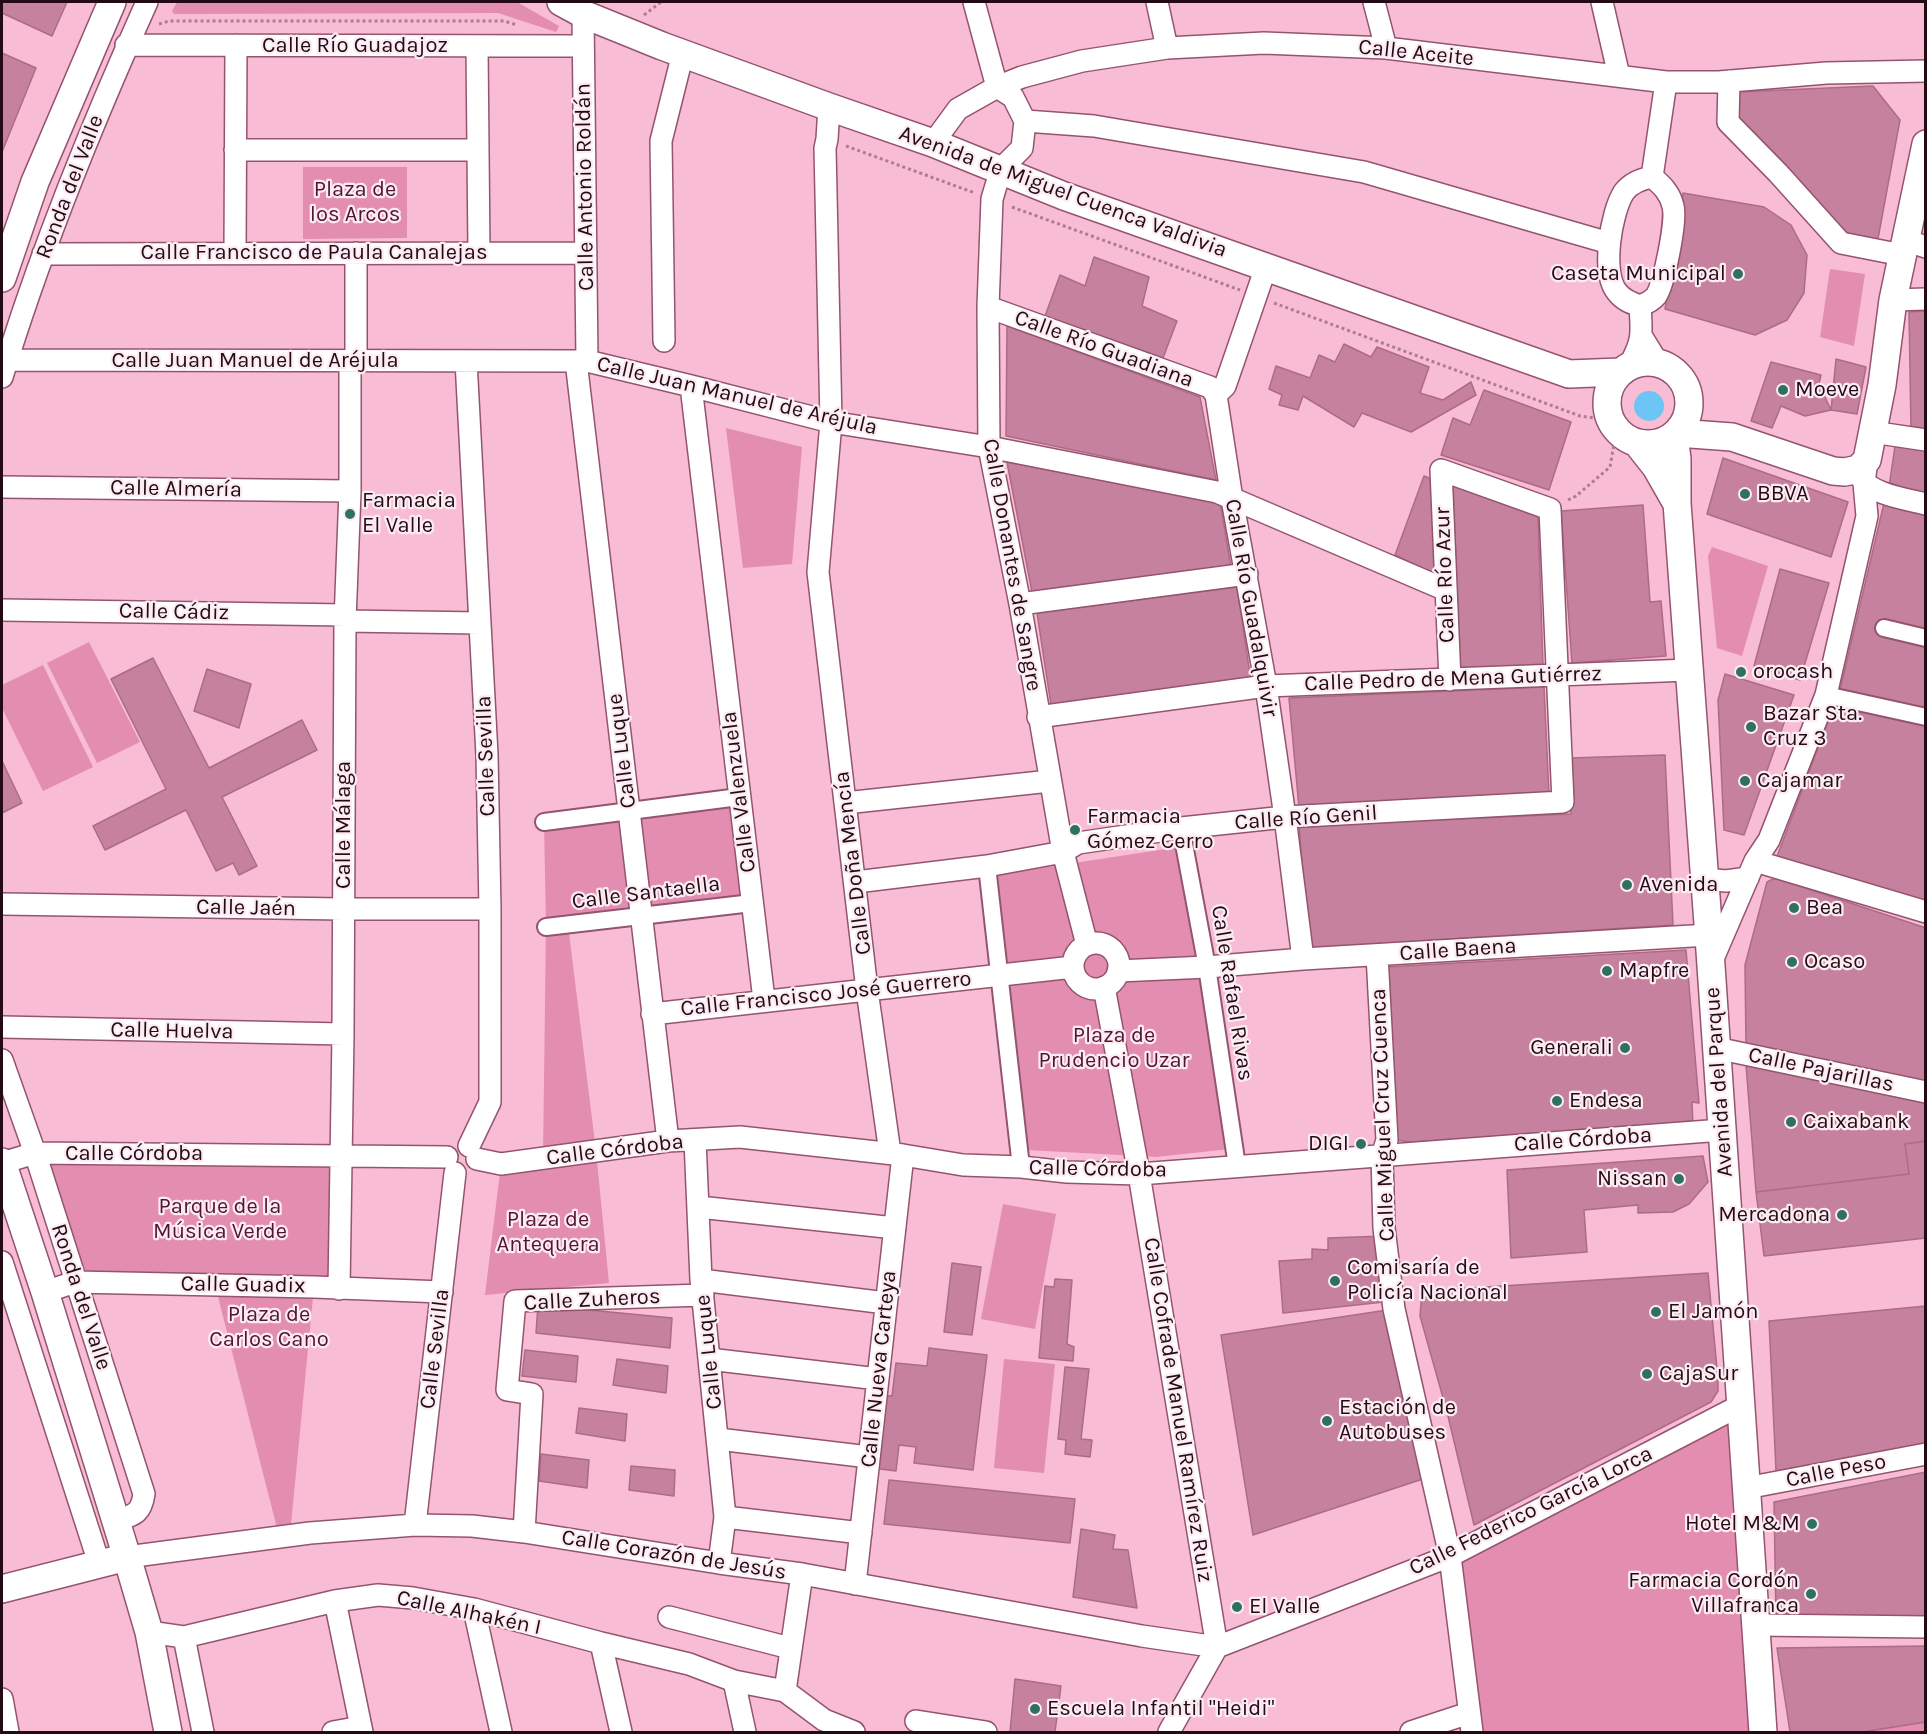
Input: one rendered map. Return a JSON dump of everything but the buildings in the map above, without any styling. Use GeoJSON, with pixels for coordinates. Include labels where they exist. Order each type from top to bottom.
{"type":"FeatureCollection","features":[{"type":"Feature","properties":{"kind":"street","name":"Ronda del Valle"},"geometry":{"type":"LineString","coordinates":[[2,278],[35,182],[112,2]]}},
{"type":"Feature","properties":{"kind":"street","name":"Ronda del Valle"},"geometry":{"type":"LineString","coordinates":[[3,366],[43,254],[147,2]]}},
{"type":"Feature","properties":{"kind":"street"},"geometry":{"type":"LineString","coordinates":[[974,2],[997,87],[1013,97],[1025,121],[1022,148],[1000,169]]}},
{"type":"Feature","properties":{"kind":"street"},"geometry":{"type":"LineString","coordinates":[[1157,2],[1167,48]]}},
{"type":"Feature","properties":{"kind":"street"},"geometry":{"type":"LineString","coordinates":[[1374,2],[1386,48]]}},
{"type":"Feature","properties":{"kind":"street"},"geometry":{"type":"LineString","coordinates":[[1602,2],[1619,76]]}},
{"type":"Feature","properties":{"kind":"street","name":"Calle Antonio Roldán"},"geometry":{"type":"LineString","coordinates":[[572,8],[583,46],[586,253],[582,361]]}},
{"type":"Feature","properties":{"kind":"street","name":"Avenida de Miguel Cuenca Valdivia"},"geometry":{"type":"LineString","coordinates":[[572,8],[683,53],[933,143],[1064,196],[1569,374],[1624,369]]}},
{"type":"Feature","properties":{"kind":"street","name":"Calle Río Guadajoz"},"geometry":{"type":"LineString","coordinates":[[130,39],[236,45],[583,46]]}},
{"type":"Feature","properties":{"kind":"street","name":"Calle Aceite"},"geometry":{"type":"LineString","coordinates":[[933,143],[958,109],[997,87],[1022,77],[1082,61],[1167,48],[1264,43],[1386,48],[1666,82],[1729,81],[1826,73],[1926,70]]}},
{"type":"Feature","properties":{"kind":"street"},"geometry":{"type":"LineString","coordinates":[[235,253],[236,45]]}},
{"type":"Feature","properties":{"kind":"street"},"geometry":{"type":"LineString","coordinates":[[477,46],[479,253]]}},
{"type":"Feature","properties":{"kind":"street"},"geometry":{"type":"LineString","coordinates":[[664,341],[661,141],[683,53]]}},
{"type":"Feature","properties":{"kind":"street"},"geometry":{"type":"LineString","coordinates":[[1729,81],[1728,122],[1841,243],[1911,247]]}},
{"type":"Feature","properties":{"kind":"street"},"geometry":{"type":"LineString","coordinates":[[1652,177],[1666,82]]}},
{"type":"Feature","properties":{"kind":"street","name":"Calle Doña Mencía"},"geometry":{"type":"LineString","coordinates":[[829,107],[825,148],[831,422],[818,572],[867,990],[896,1154]]}},
{"type":"Feature","properties":{"kind":"street"},"geometry":{"type":"LineString","coordinates":[[1025,121],[1094,126],[1364,172],[1609,243]]}},
{"type":"Feature","properties":{"kind":"street"},"geometry":{"type":"LineString","coordinates":[[1710,964],[1752,870],[1769,840],[1826,694],[1868,516],[1863,471],[1882,385],[1893,300],[1911,247],[1926,144]]}},
{"type":"Feature","properties":{"kind":"street"},"geometry":{"type":"LineString","coordinates":[[236,150],[478,150]]}},
{"type":"Feature","properties":{"kind":"street","name":"Calle Donantes de Sangre"},"geometry":{"type":"LineString","coordinates":[[1000,169],[992,199],[988,307],[989,447],[1020,604],[1067,875],[1087,945]]}},
{"type":"Feature","properties":{"kind":"street"},"geometry":{"type":"LineString","coordinates":[[1652,177],[1665,189],[1674,208],[1663,281],[1655,298],[1640,306],[1624,300],[1615,290],[1610,271],[1609,243],[1614,219],[1624,192],[1639,179],[1652,177]]}},
{"type":"Feature","properties":{"kind":"street","name":"Calle Málaga"},"geometry":{"type":"LineString","coordinates":[[339,1289],[346,618],[356,253]]}},
{"type":"Feature","properties":{"kind":"street","name":"Calle Francisco de Paula Canalejas"},"geometry":{"type":"LineString","coordinates":[[43,254],[586,253]]}},
{"type":"Feature","properties":{"kind":"street"},"geometry":{"type":"LineString","coordinates":[[1216,395],[1225,387],[1266,267]]}},
{"type":"Feature","properties":{"kind":"street"},"geometry":{"type":"LineString","coordinates":[[1893,300],[1926,298]]}},
{"type":"Feature","properties":{"kind":"street"},"geometry":{"type":"LineString","coordinates":[[1640,306],[1642,337],[1637,352],[1609,388],[1606,399],[1617,426],[1648,445],[1659,443],[1675,434],[1687,417],[1689,397]]}},
{"type":"Feature","properties":{"kind":"street","name":"Calle Río Guadiana"},"geometry":{"type":"LineString","coordinates":[[988,307],[1210,387],[1216,395]]}},
{"type":"Feature","properties":{"kind":"street"},"geometry":{"type":"LineString","coordinates":[[1642,337],[1658,363]]}},
{"type":"Feature","properties":{"kind":"street","name":"Calle Juan Manuel de Aréjula"},"geometry":{"type":"LineString","coordinates":[[3,366],[353,361],[582,361],[692,386],[831,422],[989,447],[1217,492],[1446,590]]}},
{"type":"Feature","properties":{"kind":"street","name":"Calle Sevilla"},"geometry":{"type":"LineString","coordinates":[[466,361],[487,755],[490,909],[490,1102],[473,1153]]}},
{"type":"Feature","properties":{"kind":"street","name":"Calle Luque"},"geometry":{"type":"LineString","coordinates":[[582,361],[628,811],[668,1141]]}},
{"type":"Feature","properties":{"kind":"street"},"geometry":{"type":"LineString","coordinates":[[1624,369],[1648,362],[1658,363],[1675,372],[1682,379],[1689,397],[1732,437]]}},
{"type":"Feature","properties":{"kind":"street","name":"Avenida de Miguel Cuenca Valdivia"},"geometry":{"type":"LineString","coordinates":[[1569,374],[1617,426]]}},
{"type":"Feature","properties":{"kind":"street","name":"Calle Valenzuela"},"geometry":{"type":"LineString","coordinates":[[692,386],[764,1000]]}},
{"type":"Feature","properties":{"kind":"street","name":"Calle Río Guadalquivir"},"geometry":{"type":"LineString","coordinates":[[1216,395],[1232,499],[1266,686],[1303,959]]}},
{"type":"Feature","properties":{"kind":"street","name":"Avenida del Parque"},"geometry":{"type":"LineString","coordinates":[[1617,426],[1656,466],[1677,503]]}},
{"type":"Feature","properties":{"kind":"street"},"geometry":{"type":"LineString","coordinates":[[1872,432],[1926,440]]}},
{"type":"Feature","properties":{"kind":"street"},"geometry":{"type":"LineString","coordinates":[[1675,434],[1732,437],[1833,471],[1863,471]]}},
{"type":"Feature","properties":{"kind":"street","name":"Avenida del Parque"},"geometry":{"type":"LineString","coordinates":[[1675,434],[1677,503],[1763,1732]]}},
{"type":"Feature","properties":{"kind":"street","name":"Calle Río Azur"},"geometry":{"type":"LineString","coordinates":[[1450,680],[1441,470],[1550,509]]}},
{"type":"Feature","properties":{"kind":"street"},"geometry":{"type":"LineString","coordinates":[[1863,471],[1879,491],[1926,504]]}},
{"type":"Feature","properties":{"kind":"street","name":"Calle Almería"},"geometry":{"type":"LineString","coordinates":[[2,487],[350,491]]}},
{"type":"Feature","properties":{"kind":"street"},"geometry":{"type":"LineString","coordinates":[[1550,509],[1558,675]]}},
{"type":"Feature","properties":{"kind":"street"},"geometry":{"type":"LineString","coordinates":[[1020,604],[1246,574]]}},
{"type":"Feature","properties":{"kind":"street","name":"Calle Cádiz"},"geometry":{"type":"LineString","coordinates":[[2,610],[480,623]]}},
{"type":"Feature","properties":{"kind":"street"},"geometry":{"type":"LineString","coordinates":[[1884,628],[1926,638]]}},
{"type":"Feature","properties":{"kind":"street","name":"Calle Pedro de Mena Gutiérrez"},"geometry":{"type":"LineString","coordinates":[[1038,717],[1266,686],[1689,670]]}},
{"type":"Feature","properties":{"kind":"street","name":"Calle Río Genil"},"geometry":{"type":"LineString","coordinates":[[856,882],[987,866],[1063,852],[1078,843],[1180,828],[1285,817],[1563,802],[1558,675]]}},
{"type":"Feature","properties":{"kind":"street"},"geometry":{"type":"LineString","coordinates":[[1826,694],[1926,717]]}},
{"type":"Feature","properties":{"kind":"street"},"geometry":{"type":"LineString","coordinates":[[845,803],[1050,781]]}},
{"type":"Feature","properties":{"kind":"street"},"geometry":{"type":"LineString","coordinates":[[544,822],[739,796]]}},
{"type":"Feature","properties":{"kind":"street","name":"Calle Rafael Rivas"},"geometry":{"type":"LineString","coordinates":[[1180,828],[1207,967],[1237,1166]]}},
{"type":"Feature","properties":{"kind":"street"},"geometry":{"type":"LineString","coordinates":[[987,866],[1021,1167]]}},
{"type":"Feature","properties":{"kind":"street"},"geometry":{"type":"LineString","coordinates":[[1705,879],[1726,881],[1752,870],[1926,912]]}},
{"type":"Feature","properties":{"kind":"street","name":"Calle Santaella"},"geometry":{"type":"LineString","coordinates":[[546,927],[752,903]]}},
{"type":"Feature","properties":{"kind":"street","name":"Calle Jaén"},"geometry":{"type":"LineString","coordinates":[[2,904],[490,909]]}},
{"type":"Feature","properties":{"kind":"street","name":"Calle Baena"},"geometry":{"type":"LineString","coordinates":[[1111,979],[1207,967],[1303,959],[1708,935]]}},
{"type":"Feature","properties":{"kind":"street"},"geometry":{"type":"LineString","coordinates":[[1111,979],[1090,988],[1084,985],[1075,974],[1073,967],[1076,954],[1087,945],[1101,944],[1113,951],[1117,957],[1111,979],[1139,1174]]}},
{"type":"Feature","properties":{"kind":"street","name":"Calle Miguel Cruz Cuenca"},"geometry":{"type":"LineString","coordinates":[[1377,955],[1387,1140],[1382,1156],[1384,1228],[1394,1309],[1450,1556],[1470,1723]]}},
{"type":"Feature","properties":{"kind":"street","name":"Calle Francisco José Guerrero"},"geometry":{"type":"LineString","coordinates":[[652,1014],[1073,967]]}},
{"type":"Feature","properties":{"kind":"street","name":"Calle Huelva"},"geometry":{"type":"LineString","coordinates":[[2,1027],[343,1034]]}},
{"type":"Feature","properties":{"kind":"street","name":"Calle Pajarillas"},"geometry":{"type":"LineString","coordinates":[[1716,1048],[1926,1092]]}},
{"type":"Feature","properties":{"kind":"street","name":"Ronda del Valle"},"geometry":{"type":"LineString","coordinates":[[2,1060],[144,1494],[143,1505],[136,1514],[116,1521]]}},
{"type":"Feature","properties":{"kind":"street","name":"Calle Córdoba"},"geometry":{"type":"LineString","coordinates":[[473,1153],[501,1164],[668,1141],[740,1137],[896,1154],[963,1165],[1139,1174],[1722,1130]]}},
{"type":"Feature","properties":{"kind":"street","name":"Calle Luque"},"geometry":{"type":"LineString","coordinates":[[695,1140],[702,1287],[725,1517],[719,1563]]}},
{"type":"Feature","properties":{"kind":"street"},"geometry":{"type":"LineString","coordinates":[[451,1165],[451,1149],[455,1146],[459,1145],[473,1153]]}},
{"type":"Feature","properties":{"kind":"street","name":"Calle Córdoba"},"geometry":{"type":"LineString","coordinates":[[2,1162],[34,1153],[341,1156],[451,1165]]}},
{"type":"Feature","properties":{"kind":"street","name":"Calle Nueva Carteya"},"geometry":{"type":"LineString","coordinates":[[855,1584],[895,1228],[896,1154]]}},
{"type":"Feature","properties":{"kind":"street","name":"Ronda del Valle"},"geometry":{"type":"LineString","coordinates":[[2,1162],[128,1557],[149,1632],[168,1732]]}},
{"type":"Feature","properties":{"kind":"street","name":"Calle Sevilla"},"geometry":{"type":"LineString","coordinates":[[415,1525],[442,1292],[451,1165]]}},
{"type":"Feature","properties":{"kind":"street","name":"Calle Cofrade Manuel Ramírez Ruiz"},"geometry":{"type":"LineString","coordinates":[[1139,1174],[1217,1647]]}},
{"type":"Feature","properties":{"kind":"street"},"geometry":{"type":"LineString","coordinates":[[699,1207],[895,1228]]}},
{"type":"Feature","properties":{"kind":"street"},"geometry":{"type":"LineString","coordinates":[[2,1262],[99,1563]]}},
{"type":"Feature","properties":{"kind":"street","name":"Calle Guadix"},"geometry":{"type":"LineString","coordinates":[[45,1292],[75,1282],[442,1292]]}},
{"type":"Feature","properties":{"kind":"street"},"geometry":{"type":"LineString","coordinates":[[702,1287],[886,1303]]}},
{"type":"Feature","properties":{"kind":"street","name":"Calle Zuheros"},"geometry":{"type":"LineString","coordinates":[[524,1532],[532,1394],[507,1390],[515,1301],[702,1287]]}},
{"type":"Feature","properties":{"kind":"street"},"geometry":{"type":"LineString","coordinates":[[710,1359],[878,1379]]}},
{"type":"Feature","properties":{"kind":"street","name":"Calle Federico García Lorca"},"geometry":{"type":"LineString","coordinates":[[1217,1647],[1450,1556],[1741,1405]]}},
{"type":"Feature","properties":{"kind":"street"},"geometry":{"type":"LineString","coordinates":[[718,1439],[869,1457]]}},
{"type":"Feature","properties":{"kind":"street","name":"Calle Peso"},"geometry":{"type":"LineString","coordinates":[[1746,1488],[1926,1454]]}},
{"type":"Feature","properties":{"kind":"street"},"geometry":{"type":"LineString","coordinates":[[725,1517],[861,1533]]}},
{"type":"Feature","properties":{"kind":"street","name":"Calle Corazón de Jesús"},"geometry":{"type":"LineString","coordinates":[[128,1557],[310,1533],[415,1525],[472,1526],[802,1574],[1142,1636],[1217,1647]]}},
{"type":"Feature","properties":{"kind":"street"},"geometry":{"type":"LineString","coordinates":[[2,1589],[128,1557]]}},
{"type":"Feature","properties":{"kind":"street"},"geometry":{"type":"LineString","coordinates":[[802,1574],[785,1691],[824,1720],[854,1732]]}},
{"type":"Feature","properties":{"kind":"street","name":"Calle Alhakén I"},"geometry":{"type":"LineString","coordinates":[[149,1632],[184,1637],[335,1601],[378,1595],[413,1598],[474,1610],[689,1664],[734,1681],[785,1691]]}},
{"type":"Feature","properties":{"kind":"street"},"geometry":{"type":"LineString","coordinates":[[333,1732],[362,1730],[335,1601]]}},
{"type":"Feature","properties":{"kind":"street"},"geometry":{"type":"LineString","coordinates":[[474,1610],[501,1732]]}},
{"type":"Feature","properties":{"kind":"street"},"geometry":{"type":"LineString","coordinates":[[669,1617],[790,1648]]}},
{"type":"Feature","properties":{"kind":"street"},"geometry":{"type":"LineString","coordinates":[[1756,1625],[1926,1628]]}},
{"type":"Feature","properties":{"kind":"street"},"geometry":{"type":"LineString","coordinates":[[184,1637],[203,1732]]}},
{"type":"Feature","properties":{"kind":"street"},"geometry":{"type":"LineString","coordinates":[[601,1643],[621,1732]]}},
{"type":"Feature","properties":{"kind":"street"},"geometry":{"type":"LineString","coordinates":[[1169,1732],[1217,1647]]}},
{"type":"Feature","properties":{"kind":"street"},"geometry":{"type":"LineString","coordinates":[[734,1681],[745,1732]]}},
{"type":"Feature","properties":{"kind":"street"},"geometry":{"type":"LineString","coordinates":[[2,1698],[8,1732]]}},
{"type":"Feature","properties":{"kind":"street"},"geometry":{"type":"LineString","coordinates":[[916,1721],[986,1732]]}},
{"type":"Feature","properties":{"kind":"street"},"geometry":{"type":"LineString","coordinates":[[1411,1732],[1470,1723]]}},
{"type":"Feature","properties":{"kind":"path"},"geometry":{"type":"LineString","coordinates":[[130,39],[169,21],[504,21],[524,27]]}},
{"type":"Feature","properties":{"kind":"path"},"geometry":{"type":"LineString","coordinates":[[827,139],[1580,416],[1617,426],[1610,467],[1576,496],[1550,509]]}},
{"type":"Feature","properties":{"kind":"green space"},"geometry":{"type":"Polygon","coordinates":[[[177,2],[517,2],[559,26],[556,32],[498,13],[174,14],[172,11],[177,2]]]}},
{"type":"Feature","properties":{"kind":"green space","name":"Plaza de los Arcos"},"geometry":{"type":"Polygon","coordinates":[[[303,167],[407,167],[407,238],[303,239],[303,167]]]}},
{"type":"Feature","properties":{"kind":"green space"},"geometry":{"type":"Polygon","coordinates":[[[1830,269],[1865,274],[1854,346],[1820,337],[1830,269]]]}},
{"type":"Feature","properties":{"kind":"green space"},"geometry":{"type":"Polygon","coordinates":[[[726,428],[802,447],[792,564],[743,568],[726,428]]]}},
{"type":"Feature","properties":{"kind":"green space"},"geometry":{"type":"Polygon","coordinates":[[[1712,547],[1768,566],[1742,656],[1717,648],[1708,556],[1712,547]]]}},
{"type":"Feature","properties":{"kind":"green space"},"geometry":{"type":"Polygon","coordinates":[[[89,642],[140,742],[97,763],[47,663],[89,642]]]}},
{"type":"Feature","properties":{"kind":"green space"},"geometry":{"type":"Polygon","coordinates":[[[43,665],[93,767],[43,791],[2,708],[2,685],[43,665]]]}},
{"type":"Feature","properties":{"kind":"green space","name":"Plaza de Antequera"},"geometry":{"type":"Polygon","coordinates":[[[739,797],[752,903],[568,925],[596,1151],[609,1283],[485,1295],[501,1164],[543,1158],[546,927],[544,822],[739,797]]]}},
{"type":"Feature","properties":{"kind":"green space","name":"Plaza de Prudencio Uzar"},"geometry":{"type":"Polygon","coordinates":[[[1179,847],[1230,1149],[1156,1157],[1027,1150],[995,875],[1179,847]]]}},
{"type":"Feature","properties":{"kind":"green space","name":"Parque de la Música Verde"},"geometry":{"type":"Polygon","coordinates":[[[35,1153],[341,1156],[339,1289],[314,1287],[290,1535],[279,1536],[215,1285],[75,1282],[35,1153]]]}},
{"type":"Feature","properties":{"kind":"green space"},"geometry":{"type":"Polygon","coordinates":[[[1003,1204],[1056,1214],[1035,1329],[981,1319],[1003,1204]]]}},
{"type":"Feature","properties":{"kind":"green space"},"geometry":{"type":"Polygon","coordinates":[[[1004,1359],[1055,1364],[1044,1473],[994,1468],[1004,1359]]]}},
{"type":"Feature","properties":{"kind":"green space"},"geometry":{"type":"Polygon","coordinates":[[[1741,1405],[1763,1732],[1472,1732],[1450,1556],[1741,1405]]]}},
{"type":"Feature","properties":{"kind":"green space"},"geometry":{"type":"Polygon","coordinates":[[[1925,1722],[1925,1732],[1862,1732],[1925,1722]]]}},
{"type":"Feature","properties":{"kind":"water"},"geometry":{"type":"Polygon","coordinates":[[[1649,391],[1655,392],[1663,400],[1663,412],[1655,420],[1649,421],[1643,420],[1635,412],[1634,406],[1635,400],[1643,392],[1649,391]]]}},
{"type":"Feature","properties":{"kind":"place","name":"Caseta Municipal"},"geometry":{"type":"Point","coordinates":[1738,274]}},
{"type":"Feature","properties":{"kind":"place","name":"Moeve"},"geometry":{"type":"Point","coordinates":[1783,390]}},
{"type":"Feature","properties":{"kind":"place","name":"BBVA"},"geometry":{"type":"Point","coordinates":[1745,494]}},
{"type":"Feature","properties":{"kind":"place","name":"Farmacia El Valle"},"geometry":{"type":"Point","coordinates":[350,514]}},
{"type":"Feature","properties":{"kind":"place","name":"orocash"},"geometry":{"type":"Point","coordinates":[1741,672]}},
{"type":"Feature","properties":{"kind":"place","name":"Bazar Sta. Cruz 3"},"geometry":{"type":"Point","coordinates":[1751,727]}},
{"type":"Feature","properties":{"kind":"place","name":"Cajamar"},"geometry":{"type":"Point","coordinates":[1745,781]}},
{"type":"Feature","properties":{"kind":"place","name":"Farmacia Gómez Cerro"},"geometry":{"type":"Point","coordinates":[1075,830]}},
{"type":"Feature","properties":{"kind":"place","name":"Avenida"},"geometry":{"type":"Point","coordinates":[1627,885]}},
{"type":"Feature","properties":{"kind":"place","name":"Bea"},"geometry":{"type":"Point","coordinates":[1794,908]}},
{"type":"Feature","properties":{"kind":"place","name":"Ocaso"},"geometry":{"type":"Point","coordinates":[1792,962]}},
{"type":"Feature","properties":{"kind":"place","name":"Mapfre"},"geometry":{"type":"Point","coordinates":[1607,971]}},
{"type":"Feature","properties":{"kind":"place","name":"Generali"},"geometry":{"type":"Point","coordinates":[1625,1048]}},
{"type":"Feature","properties":{"kind":"place","name":"Endesa"},"geometry":{"type":"Point","coordinates":[1557,1101]}},
{"type":"Feature","properties":{"kind":"place","name":"Caixabank"},"geometry":{"type":"Point","coordinates":[1791,1122]}},
{"type":"Feature","properties":{"kind":"place","name":"DIGI"},"geometry":{"type":"Point","coordinates":[1361,1144]}},
{"type":"Feature","properties":{"kind":"place","name":"Nissan"},"geometry":{"type":"Point","coordinates":[1679,1179]}},
{"type":"Feature","properties":{"kind":"place","name":"Mercadona"},"geometry":{"type":"Point","coordinates":[1842,1215]}},
{"type":"Feature","properties":{"kind":"place","name":"Comisaría de Policía Nacional"},"geometry":{"type":"Point","coordinates":[1335,1281]}},
{"type":"Feature","properties":{"kind":"place","name":"El Jamón"},"geometry":{"type":"Point","coordinates":[1656,1312]}},
{"type":"Feature","properties":{"kind":"place","name":"CajaSur"},"geometry":{"type":"Point","coordinates":[1647,1374]}},
{"type":"Feature","properties":{"kind":"place","name":"Estación de Autobuses"},"geometry":{"type":"Point","coordinates":[1327,1421]}},
{"type":"Feature","properties":{"kind":"place","name":"Hotel M&M"},"geometry":{"type":"Point","coordinates":[1812,1524]}},
{"type":"Feature","properties":{"kind":"place","name":"Farmacia Cordón Villafranca"},"geometry":{"type":"Point","coordinates":[1811,1594]}},
{"type":"Feature","properties":{"kind":"place","name":"El Valle"},"geometry":{"type":"Point","coordinates":[1237,1607]}},
{"type":"Feature","properties":{"kind":"place","name":"Escuela Infantil \"Heidi\""},"geometry":{"type":"Point","coordinates":[1035,1709]}},
{"type":"Feature","properties":{"kind":"park label","name":"Plaza de Carlos Cano"},"geometry":{"type":"Point","coordinates":[269,1328]}}]}
